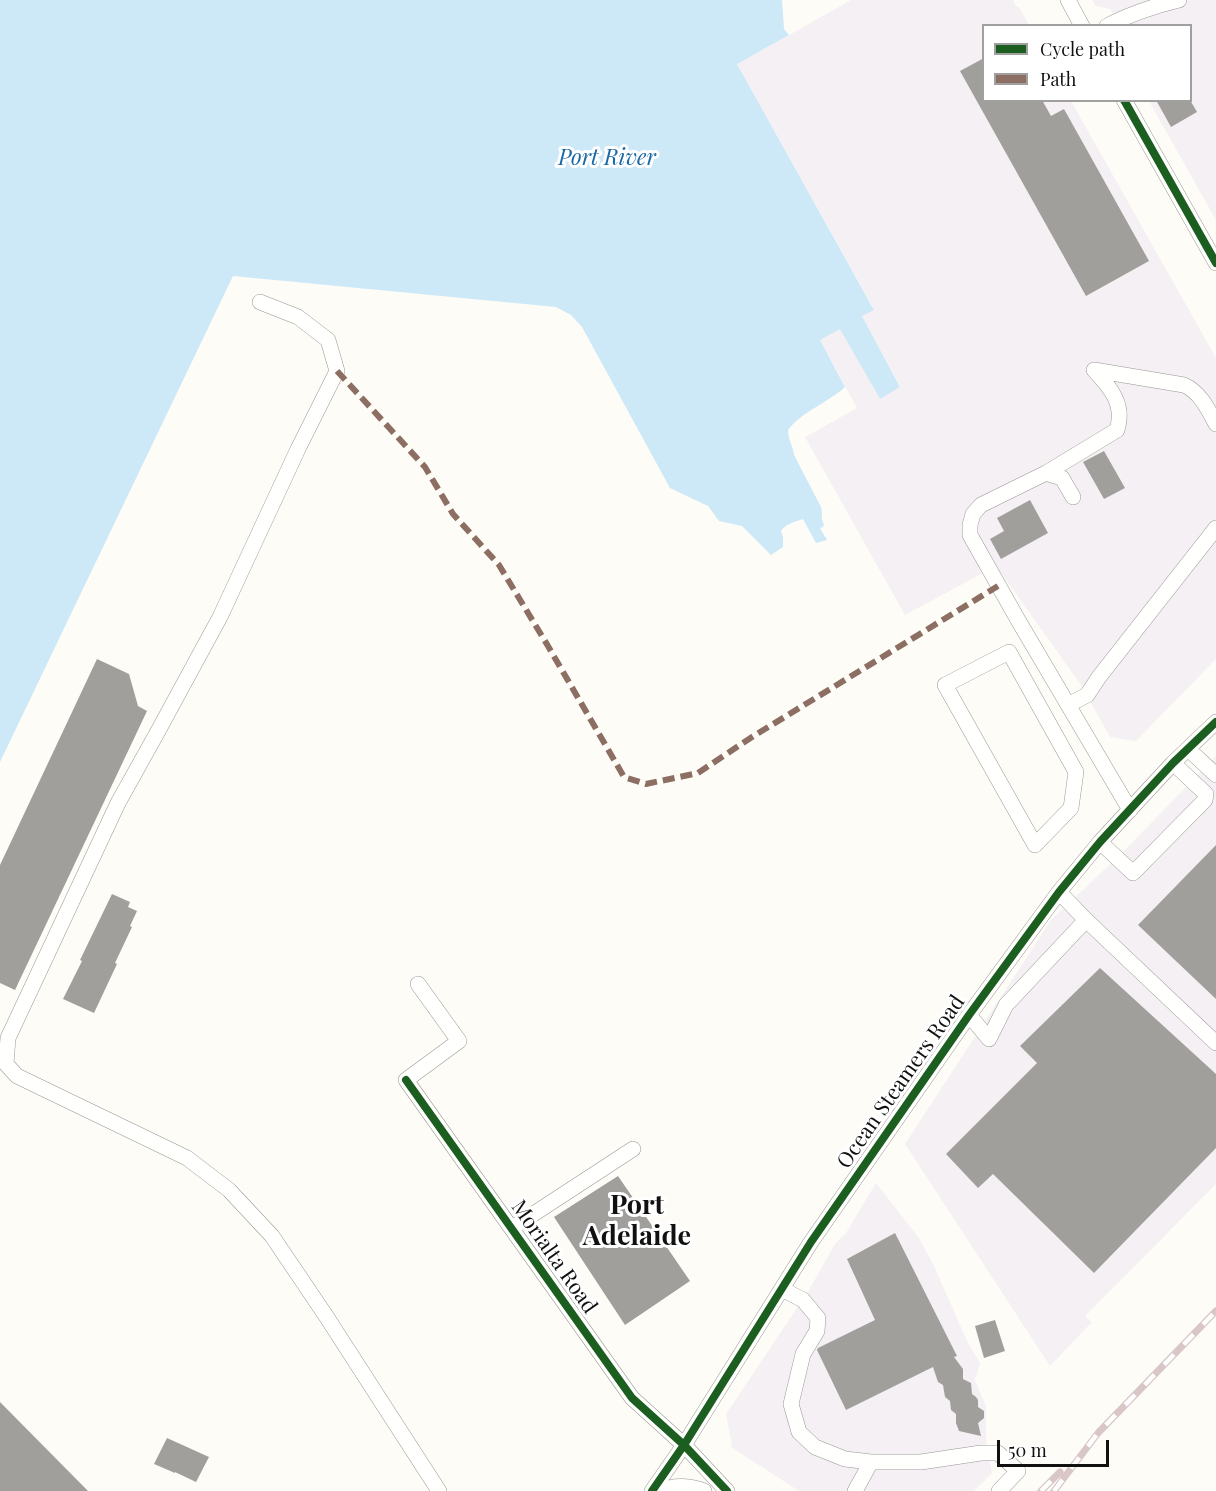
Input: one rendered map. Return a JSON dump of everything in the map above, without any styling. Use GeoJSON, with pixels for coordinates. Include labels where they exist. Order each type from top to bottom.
{"type":"FeatureCollection","features":[{"type":"Feature","properties":{"kind":"street"},"geometry":{"type":"LineString","coordinates":[[1068,0],[1081,24]]}},
{"type":"Feature","properties":{"kind":"street"},"geometry":{"type":"LineString","coordinates":[[1112,24],[1143,10],[1179,0]]}},
{"type":"Feature","properties":{"kind":"street"},"geometry":{"type":"LineString","coordinates":[[1125,102],[1216,263]]}},
{"type":"Feature","properties":{"kind":"street"},"geometry":{"type":"LineString","coordinates":[[260,302],[298,317],[328,340],[337,371],[220,617],[118,802],[8,1038],[6,1064],[17,1076],[187,1158],[229,1190],[272,1236],[439,1491]]}},
{"type":"Feature","properties":{"kind":"street"},"geometry":{"type":"LineString","coordinates":[[1130,810],[1017,620],[970,535],[970,525],[973,514],[981,505],[1046,473],[1117,430],[1120,419],[1118,403],[1105,382],[1094,370],[1192,388],[1204,402],[1216,424]]}},
{"type":"Feature","properties":{"kind":"street"},"geometry":{"type":"LineString","coordinates":[[1046,473],[1062,478],[1073,497]]}},
{"type":"Feature","properties":{"kind":"street"},"geometry":{"type":"LineString","coordinates":[[1068,705],[1087,695],[1216,528]]}},
{"type":"Feature","properties":{"kind":"street"},"geometry":{"type":"LineString","coordinates":[[1013,659],[1035,647]]}},
{"type":"Feature","properties":{"kind":"street"},"geometry":{"type":"LineString","coordinates":[[1009,651],[1013,659],[1076,772],[1071,808],[1035,845],[945,685],[1009,651]]}},
{"type":"Feature","properties":{"kind":"street","name":"Ocean Steamers Road"},"geometry":{"type":"LineString","coordinates":[[652,1491],[684,1445],[811,1242],[969,1015],[1059,892],[1100,842],[1216,722]]}},
{"type":"Feature","properties":{"kind":"street"},"geometry":{"type":"LineString","coordinates":[[1188,749],[1216,775]]}},
{"type":"Feature","properties":{"kind":"street"},"geometry":{"type":"LineString","coordinates":[[1100,842],[1133,873],[1205,800],[1206,794],[1173,764]]}},
{"type":"Feature","properties":{"kind":"street"},"geometry":{"type":"LineString","coordinates":[[1059,892],[1216,1043]]}},
{"type":"Feature","properties":{"kind":"street"},"geometry":{"type":"LineString","coordinates":[[969,1015],[989,1039],[1006,1005],[1086,920]]}},
{"type":"Feature","properties":{"kind":"street","name":"Morialta Road"},"geometry":{"type":"LineString","coordinates":[[418,984],[459,1041],[406,1080],[632,1398],[684,1445],[726,1491]]}},
{"type":"Feature","properties":{"kind":"street"},"geometry":{"type":"LineString","coordinates":[[512,1228],[633,1149]]}},
{"type":"Feature","properties":{"kind":"street"},"geometry":{"type":"LineString","coordinates":[[782,1289],[803,1300],[818,1318],[817,1331],[803,1354],[791,1404],[799,1432],[815,1447],[845,1459],[871,1462],[921,1462],[981,1453],[998,1453],[1018,1471],[999,1491]]}},
{"type":"Feature","properties":{"kind":"street"},"geometry":{"type":"LineString","coordinates":[[855,1491],[871,1462]]}},
{"type":"Feature","properties":{"kind":"street"},"geometry":{"type":"LineString","coordinates":[[663,1491],[669,1487],[696,1488],[704,1491]]}},
{"type":"Feature","properties":{"kind":"shaded area"},"geometry":{"type":"Polygon","coordinates":[[[732,0],[761,51],[851,0],[1013,0],[1019,7],[1028,24],[982,24],[982,102],[1072,102],[1216,358],[1216,659],[1136,741],[1110,737],[1081,685],[996,566],[905,615],[805,437],[857,408],[820,340],[840,328],[880,399],[900,386],[862,316],[874,309],[737,64],[732,0]]]}},
{"type":"Feature","properties":{"kind":"shaded area"},"geometry":{"type":"Polygon","coordinates":[[[1092,0],[1216,0],[1216,220],[1150,102],[1192,102],[1192,24],[1119,24],[1110,9],[1096,6],[1092,0]]]}},
{"type":"Feature","properties":{"kind":"shaded area"},"geometry":{"type":"Polygon","coordinates":[[[1216,756],[1216,1184],[1085,1316],[1092,1322],[1050,1366],[905,1144],[1051,920],[1122,853],[1216,756]]]}},
{"type":"Feature","properties":{"kind":"shaded area"},"geometry":{"type":"Polygon","coordinates":[[[876,1183],[919,1238],[967,1341],[980,1363],[974,1378],[986,1406],[986,1439],[992,1473],[974,1491],[799,1491],[731,1447],[726,1414],[809,1290],[835,1244],[846,1233],[876,1183]]]}},
{"type":"Feature","properties":{"kind":"water","name":"Port River"},"geometry":{"type":"Polygon","coordinates":[[[0,0],[782,0],[784,29],[789,35],[737,64],[874,310],[862,316],[900,387],[880,399],[840,329],[820,340],[845,387],[794,423],[788,430],[794,455],[821,507],[824,524],[820,528],[827,540],[816,543],[803,519],[783,528],[781,531],[783,547],[771,555],[742,526],[719,521],[708,506],[670,488],[582,327],[571,315],[556,307],[233,276],[0,762],[0,0]]]}},
{"type":"Feature","properties":{"kind":"building"},"geometry":{"type":"Polygon","coordinates":[[[982,59],[982,102],[1043,102],[1051,116],[1064,109],[1149,261],[1086,296],[960,71],[982,59]]]}},
{"type":"Feature","properties":{"kind":"building"},"geometry":{"type":"Polygon","coordinates":[[[1157,102],[1191,102],[1197,112],[1171,127],[1157,102]]]}},
{"type":"Feature","properties":{"kind":"building"},"geometry":{"type":"Polygon","coordinates":[[[1104,451],[1125,488],[1104,499],[1083,462],[1104,451]]]}},
{"type":"Feature","properties":{"kind":"building"},"geometry":{"type":"Polygon","coordinates":[[[1030,500],[1048,533],[1001,559],[990,539],[1004,531],[997,518],[1030,500]]]}},
{"type":"Feature","properties":{"kind":"building"},"geometry":{"type":"Polygon","coordinates":[[[97,659],[129,674],[138,706],[147,711],[15,990],[0,983],[0,865],[97,659]]]}},
{"type":"Feature","properties":{"kind":"building"},"geometry":{"type":"Polygon","coordinates":[[[1216,845],[1216,999],[1138,925],[1216,845]]]}},
{"type":"Feature","properties":{"kind":"building"},"geometry":{"type":"Polygon","coordinates":[[[112,894],[130,902],[128,907],[137,911],[115,963],[117,964],[94,1013],[63,999],[112,894]]]}},
{"type":"Feature","properties":{"kind":"building"},"geometry":{"type":"Polygon","coordinates":[[[1100,968],[1216,1074],[1216,1148],[1094,1273],[993,1174],[978,1188],[946,1154],[1037,1063],[1020,1046],[1100,968]]]}},
{"type":"Feature","properties":{"kind":"building"},"geometry":{"type":"Polygon","coordinates":[[[618,1176],[690,1281],[625,1325],[554,1217],[618,1176]]]}},
{"type":"Feature","properties":{"kind":"building"},"geometry":{"type":"Polygon","coordinates":[[[895,1233],[957,1356],[954,1357],[963,1369],[963,1379],[971,1383],[972,1394],[978,1400],[978,1407],[984,1411],[984,1418],[978,1423],[981,1436],[959,1431],[956,1414],[951,1410],[950,1401],[945,1397],[943,1385],[938,1382],[933,1367],[846,1410],[817,1350],[875,1320],[847,1259],[895,1233]]]}},
{"type":"Feature","properties":{"kind":"building"},"geometry":{"type":"Polygon","coordinates":[[[995,1320],[1005,1351],[984,1358],[975,1326],[995,1320]]]}},
{"type":"Feature","properties":{"kind":"building"},"geometry":{"type":"Polygon","coordinates":[[[0,1402],[88,1491],[0,1491],[0,1402]]]}},
{"type":"Feature","properties":{"kind":"building"},"geometry":{"type":"Polygon","coordinates":[[[167,1438],[209,1457],[196,1482],[154,1464],[167,1438]]]}},
{"type":"Feature","properties":{"kind":"railway"},"geometry":{"type":"LineString","coordinates":[[1054,1491],[1098,1433],[1216,1311]]}},
{"type":"Feature","properties":{"kind":"railway"},"geometry":{"type":"LineString","coordinates":[[1041,1491],[1060,1472]]}},
{"type":"Feature","properties":{"kind":"marked path"},"geometry":{"type":"LineString","coordinates":[[337,371],[425,467],[453,514],[499,565],[624,777],[646,784],[698,773],[752,737],[998,586]]}},
{"type":"Feature","properties":{"kind":"cycle path"},"geometry":{"type":"LineString","coordinates":[[1125,102],[1216,263]]}},
{"type":"Feature","properties":{"kind":"cycle path"},"geometry":{"type":"LineString","coordinates":[[652,1491],[684,1445],[811,1242],[969,1015],[1059,892],[1100,842],[1173,763],[1216,722]]}},
{"type":"Feature","properties":{"kind":"cycle path"},"geometry":{"type":"LineString","coordinates":[[406,1080],[632,1398],[684,1445],[727,1491]]}},
{"type":"Feature","properties":{"kind":"district","name":"Port Adelaide"},"geometry":{"type":"Point","coordinates":[637,1222]}}]}
